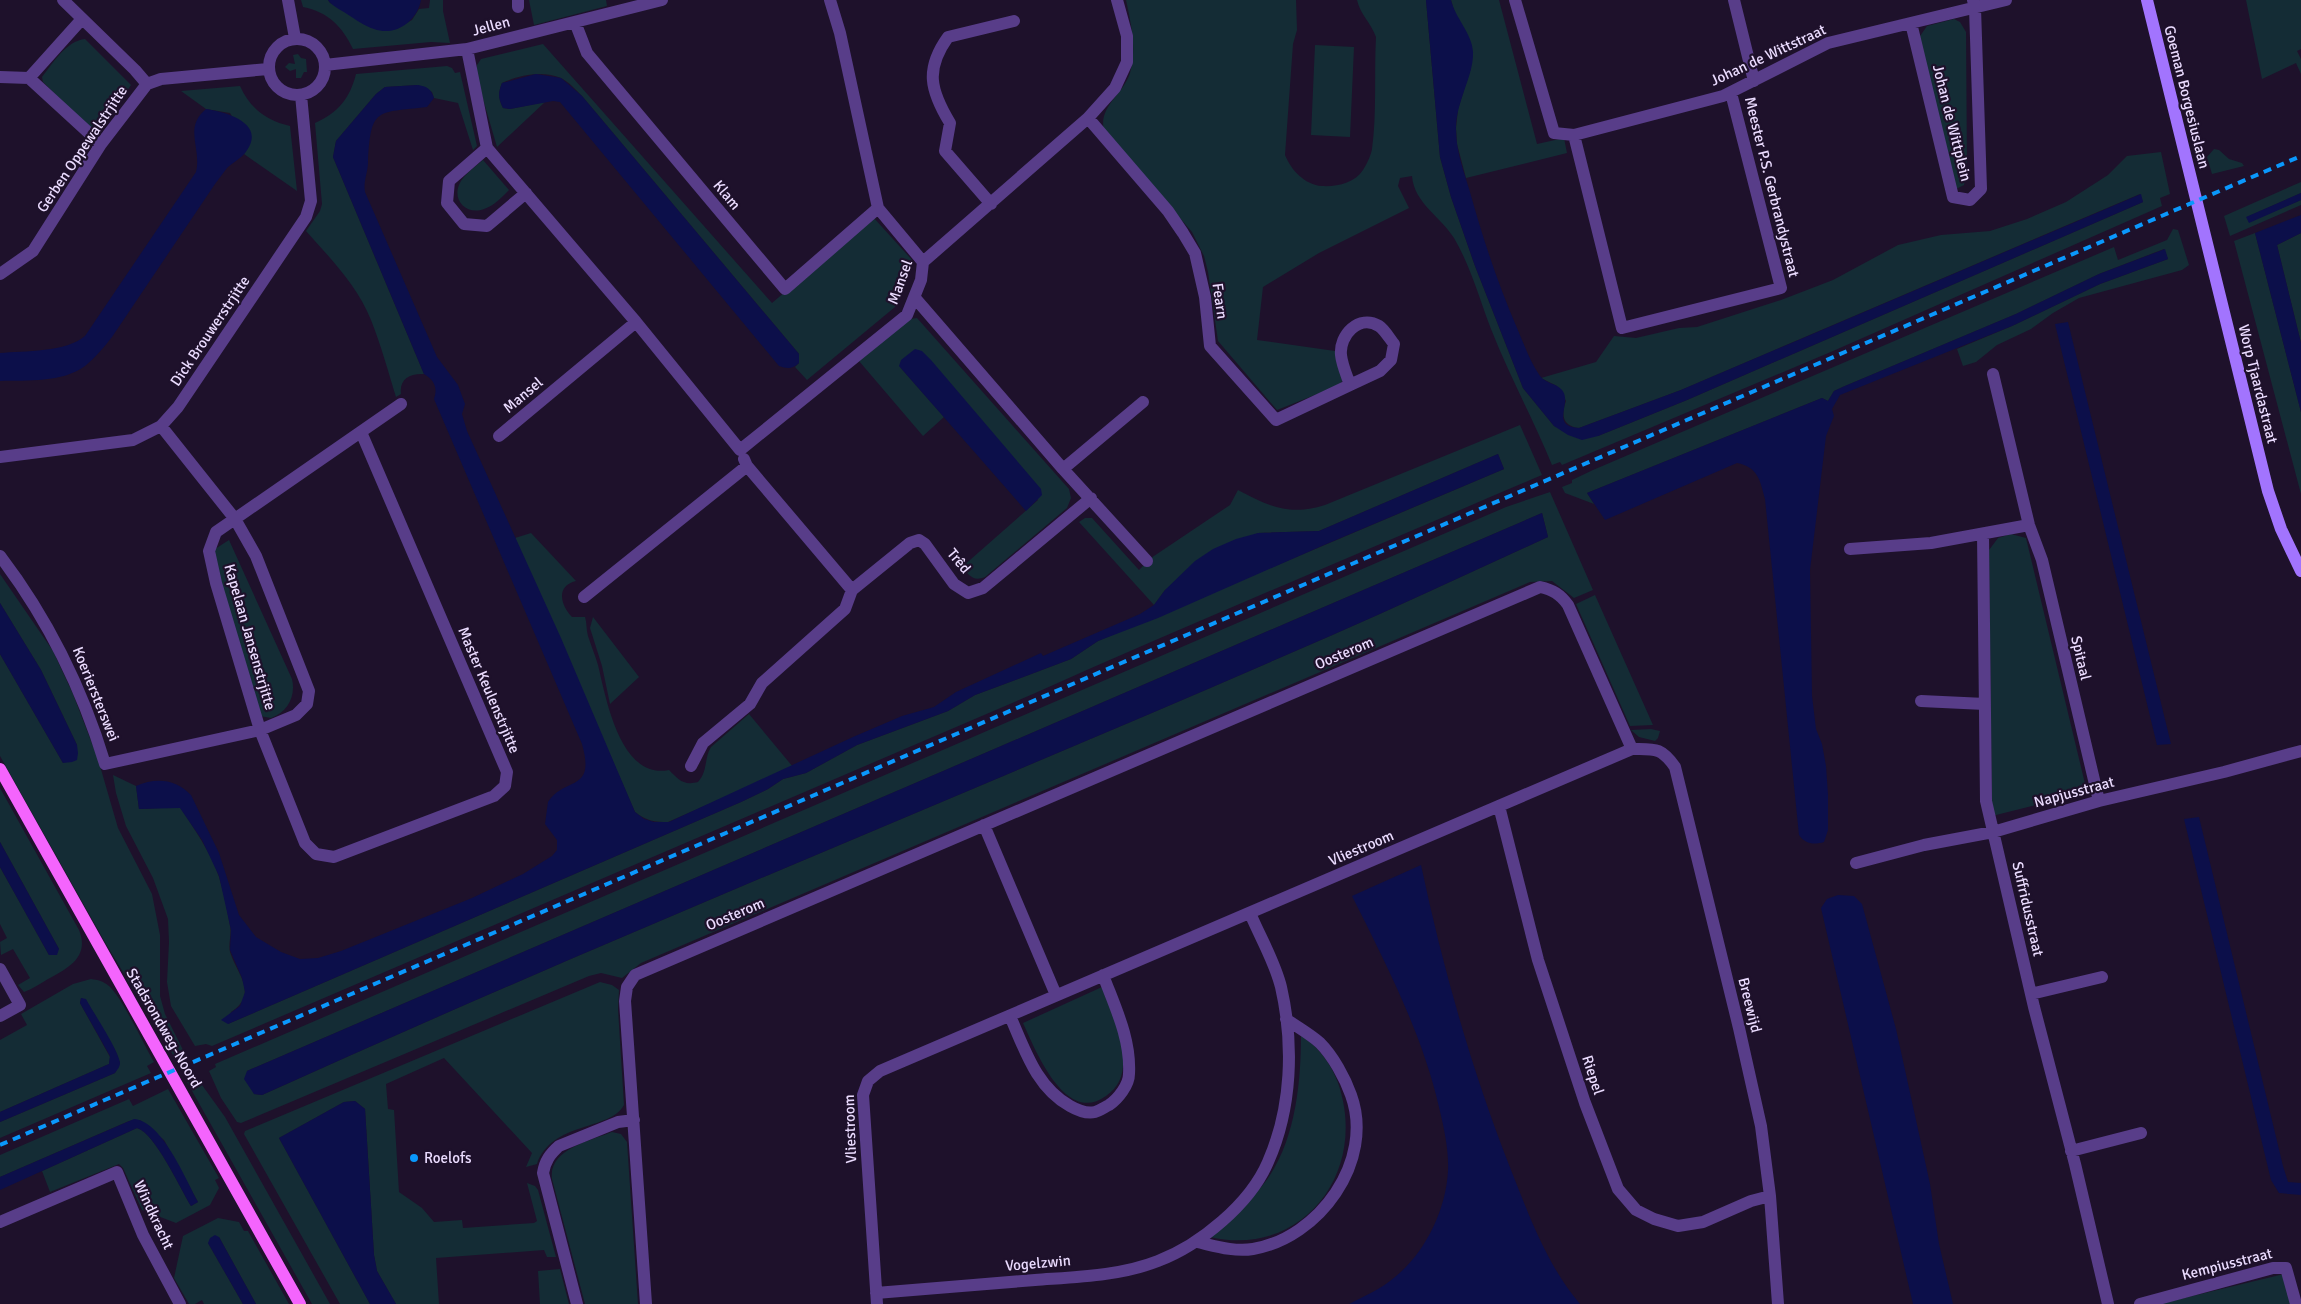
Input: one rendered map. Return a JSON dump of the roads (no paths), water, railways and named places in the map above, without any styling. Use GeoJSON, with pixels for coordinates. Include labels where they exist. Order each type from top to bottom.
{"type":"FeatureCollection","features":[{"type":"Feature","properties":{"kind":"main road","name":"Goeman Borgesiuslaan"},"geometry":{"type":"LineString","coordinates":[[2147,0],[2196,201]]}},
{"type":"Feature","properties":{"kind":"main road","name":"Worp Tjaardastraat"},"geometry":{"type":"LineString","coordinates":[[2196,201],[2268,491],[2281,529],[2300,565]]}},
{"type":"Feature","properties":{"kind":"main road","name":"Stadsrondweg-Noord"},"geometry":{"type":"LineString","coordinates":[[0,769],[300,1304]]}},
{"type":"Feature","properties":{"kind":"street"},"geometry":{"type":"LineString","coordinates":[[63,0],[147,84]]}},
{"type":"Feature","properties":{"kind":"street"},"geometry":{"type":"LineString","coordinates":[[288,0],[295,38]]}},
{"type":"Feature","properties":{"kind":"street","name":"Jellen"},"geometry":{"type":"LineString","coordinates":[[325,65],[467,49],[575,22],[621,5],[662,0]]}},
{"type":"Feature","properties":{"kind":"street"},"geometry":{"type":"LineString","coordinates":[[830,0],[840,33],[878,208],[924,262]]}},
{"type":"Feature","properties":{"kind":"street","name":"Mansel"},"geometry":{"type":"LineString","coordinates":[[740,450],[907,315],[921,280],[924,262],[1088,118],[1115,88],[1127,62],[1127,36],[1117,0]]}},
{"type":"Feature","properties":{"kind":"street"},"geometry":{"type":"LineString","coordinates":[[1515,0],[1554,134],[1574,136]]}},
{"type":"Feature","properties":{"kind":"street"},"geometry":{"type":"LineString","coordinates":[[1734,0],[1754,81]]}},
{"type":"Feature","properties":{"kind":"street","name":"Johan de Wittstraat"},"geometry":{"type":"LineString","coordinates":[[1574,136],[1732,92],[1828,43],[1911,23],[1974,4],[2006,0]]}},
{"type":"Feature","properties":{"kind":"street","name":"Johan de Wittplein"},"geometry":{"type":"LineString","coordinates":[[1911,23],[1953,197],[1970,200],[1981,189],[1974,4]]}},
{"type":"Feature","properties":{"kind":"street"},"geometry":{"type":"LineString","coordinates":[[29,78],[82,18]]}},
{"type":"Feature","properties":{"kind":"street"},"geometry":{"type":"LineString","coordinates":[[991,204],[945,151],[950,123],[938,101],[932,71],[937,52],[948,37],[1014,21]]}},
{"type":"Feature","properties":{"kind":"street","name":"Klam"},"geometry":{"type":"LineString","coordinates":[[575,22],[586,53],[785,289],[878,208]]}},
{"type":"Feature","properties":{"kind":"street"},"geometry":{"type":"LineString","coordinates":[[295,38],[306,40],[316,45],[323,54],[325,65],[324,76],[319,85],[311,92],[300,95],[289,94],[279,89],[271,80],[268,69],[270,58],[275,48],[284,41],[295,38]]}},
{"type":"Feature","properties":{"kind":"street"},"geometry":{"type":"LineString","coordinates":[[467,49],[487,148],[636,322],[740,450],[747,466],[852,590]]}},
{"type":"Feature","properties":{"kind":"street","name":"Gerben Oppewalstrjitte"},"geometry":{"type":"LineString","coordinates":[[0,274],[34,251],[101,144],[147,84],[161,79],[268,69]]}},
{"type":"Feature","properties":{"kind":"street"},"geometry":{"type":"LineString","coordinates":[[0,77],[29,78],[101,144]]}},
{"type":"Feature","properties":{"kind":"street","name":"Meester P.S. Gerbrandystraat"},"geometry":{"type":"LineString","coordinates":[[1574,136],[1622,328],[1780,288],[1732,92]]}},
{"type":"Feature","properties":{"kind":"street","name":"Dick Brouwerstrjitte"},"geometry":{"type":"LineString","coordinates":[[0,456],[133,440],[160,426],[178,407],[306,217],[311,201],[300,95]]}},
{"type":"Feature","properties":{"kind":"street","name":"Fearn"},"geometry":{"type":"LineString","coordinates":[[1088,118],[1168,212],[1183,233],[1195,254],[1205,297],[1210,346],[1276,420],[1380,371],[1391,360],[1394,344],[1379,326],[1367,323],[1353,326],[1343,338],[1341,355],[1350,385]]}},
{"type":"Feature","properties":{"kind":"street"},"geometry":{"type":"LineString","coordinates":[[487,148],[449,181],[447,203],[464,224],[487,226],[526,193]]}},
{"type":"Feature","properties":{"kind":"street"},"geometry":{"type":"LineString","coordinates":[[915,298],[1147,561]]}},
{"type":"Feature","properties":{"kind":"street","name":"Mansel"},"geometry":{"type":"LineString","coordinates":[[499,436],[636,322]]}},
{"type":"Feature","properties":{"kind":"street","name":"Spitaal"},"geometry":{"type":"LineString","coordinates":[[1993,374],[2028,525],[2042,560],[2099,800]]}},
{"type":"Feature","properties":{"kind":"street"},"geometry":{"type":"LineString","coordinates":[[1063,468],[1143,402]]}},
{"type":"Feature","properties":{"kind":"street"},"geometry":{"type":"LineString","coordinates":[[235,518],[401,404]]}},
{"type":"Feature","properties":{"kind":"street","name":"Kapelaan Jansenstrjitte"},"geometry":{"type":"LineString","coordinates":[[160,426],[235,518],[256,556],[309,691],[307,704],[296,715],[260,730],[216,584],[209,551],[216,532],[235,518]]}},
{"type":"Feature","properties":{"kind":"street","name":"Master Keulenstrjitte"},"geometry":{"type":"LineString","coordinates":[[260,730],[305,843],[316,854],[334,857],[494,796],[505,786],[507,772],[361,432]]}},
{"type":"Feature","properties":{"kind":"street"},"geometry":{"type":"LineString","coordinates":[[584,598],[747,466]]}},
{"type":"Feature","properties":{"kind":"street","name":"Trêd"},"geometry":{"type":"LineString","coordinates":[[690,766],[702,743],[750,704],[762,683],[845,609],[852,590],[910,543],[919,540],[925,544],[954,584],[968,593],[983,588],[1091,498]]}},
{"type":"Feature","properties":{"kind":"street"},"geometry":{"type":"LineString","coordinates":[[1850,549],[1931,543],[2028,525]]}},
{"type":"Feature","properties":{"kind":"street"},"geometry":{"type":"LineString","coordinates":[[1983,534],[1986,800],[1993,832]]}},
{"type":"Feature","properties":{"kind":"street","name":"Koeriersterswei"},"geometry":{"type":"LineString","coordinates":[[0,556],[35,606],[63,654],[94,729],[105,764],[260,730]]}},
{"type":"Feature","properties":{"kind":"street","name":"Oosterom"},"geometry":{"type":"LineString","coordinates":[[646,1304],[625,1001],[627,987],[635,975],[1540,588],[1551,589],[1561,596],[1568,605],[1632,749]]}},
{"type":"Feature","properties":{"kind":"street"},"geometry":{"type":"LineString","coordinates":[[1920,701],[1985,704]]}},
{"type":"Feature","properties":{"kind":"street","name":"Vliestroom"},"geometry":{"type":"LineString","coordinates":[[876,1298],[863,1095],[868,1081],[880,1071],[1632,749]]}},
{"type":"Feature","properties":{"kind":"street","name":"Breewijd"},"geometry":{"type":"LineString","coordinates":[[1632,749],[1659,749],[1668,756],[1675,767],[1761,1126],[1770,1196],[1778,1304]]}},
{"type":"Feature","properties":{"kind":"street","name":"Napjusstraat"},"geometry":{"type":"LineString","coordinates":[[1856,863],[1924,846],[1993,832],[2099,800],[2224,772],[2301,751]]}},
{"type":"Feature","properties":{"kind":"street","name":"Riepel"},"geometry":{"type":"LineString","coordinates":[[1499,806],[1538,960],[1585,1103],[1618,1188],[1636,1210],[1654,1219],[1678,1226],[1703,1222],[1751,1201],[1770,1196]]}},
{"type":"Feature","properties":{"kind":"street"},"geometry":{"type":"LineString","coordinates":[[984,825],[1056,995]]}},
{"type":"Feature","properties":{"kind":"street","name":"Suffridusstraat"},"geometry":{"type":"LineString","coordinates":[[1993,832],[2108,1304]]}},
{"type":"Feature","properties":{"kind":"street","name":"Vogelzwin"},"geometry":{"type":"LineString","coordinates":[[876,1298],[1085,1276],[1131,1269],[1158,1261],[1197,1242],[1231,1213],[1250,1191],[1268,1163],[1286,1100],[1289,1064],[1286,1019],[1280,986],[1250,914]]}},
{"type":"Feature","properties":{"kind":"street"},"geometry":{"type":"LineString","coordinates":[[0,969],[20,1005],[0,1016]]}},
{"type":"Feature","properties":{"kind":"street"},"geometry":{"type":"LineString","coordinates":[[1010,1016],[1031,1064],[1042,1082],[1064,1103],[1078,1110],[1095,1112],[1111,1103],[1122,1091],[1129,1076],[1129,1053],[1123,1029],[1103,975]]}},
{"type":"Feature","properties":{"kind":"street"},"geometry":{"type":"LineString","coordinates":[[2031,994],[2102,977]]}},
{"type":"Feature","properties":{"kind":"street"},"geometry":{"type":"LineString","coordinates":[[1197,1242],[1229,1249],[1253,1248],[1278,1240],[1308,1224],[1328,1204],[1344,1178],[1352,1155],[1356,1129],[1352,1096],[1338,1067],[1320,1044],[1286,1019]]}},
{"type":"Feature","properties":{"kind":"street"},"geometry":{"type":"LineString","coordinates":[[577,1304],[543,1173],[545,1163],[551,1153],[559,1146],[618,1122],[634,1120]]}},
{"type":"Feature","properties":{"kind":"street"},"geometry":{"type":"LineString","coordinates":[[2072,1151],[2141,1133]]}},
{"type":"Feature","properties":{"kind":"street","name":"Windkracht"},"geometry":{"type":"LineString","coordinates":[[0,1222],[117,1172],[143,1235],[180,1304]]}},
{"type":"Feature","properties":{"kind":"street","name":"Kempiusstraat"},"geometry":{"type":"LineString","coordinates":[[2140,1304],[2273,1268],[2286,1268],[2296,1304]]}},
{"type":"Feature","properties":{"kind":"railway"},"geometry":{"type":"LineString","coordinates":[[0,1145],[2301,156]]}},
{"type":"Feature","properties":{"kind":"place","name":"Roelofs"},"geometry":{"type":"Point","coordinates":[414,1158]}}]}
